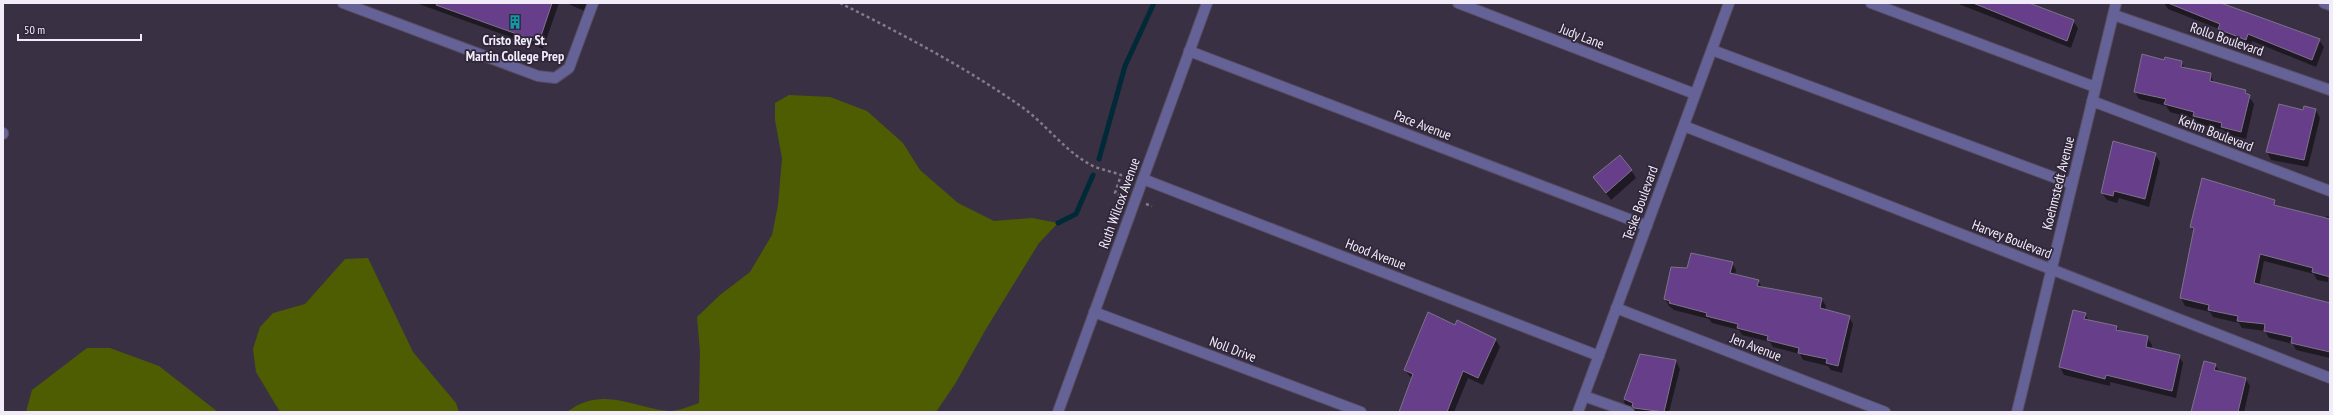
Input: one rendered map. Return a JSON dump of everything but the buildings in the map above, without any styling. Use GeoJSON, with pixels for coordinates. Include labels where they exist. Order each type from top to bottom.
{"type":"FeatureCollection","features":[{"type":"Feature","properties":{"kind":"street"},"geometry":{"type":"LineString","coordinates":[[343,3],[538,76],[555,78],[569,68],[593,3]]}},
{"type":"Feature","properties":{"kind":"street","name":"Ruth Wilcox Avenue"},"geometry":{"type":"LineString","coordinates":[[1058,412],[1207,3]]}},
{"type":"Feature","properties":{"kind":"street","name":"Judy Lane"},"geometry":{"type":"LineString","coordinates":[[1458,3],[1695,94]]}},
{"type":"Feature","properties":{"kind":"street","name":"Teske Boulevard"},"geometry":{"type":"LineString","coordinates":[[1578,412],[1729,3]]}},
{"type":"Feature","properties":{"kind":"street"},"geometry":{"type":"LineString","coordinates":[[1871,3],[2095,87],[2116,3]]}},
{"type":"Feature","properties":{"kind":"street"},"geometry":{"type":"LineString","coordinates":[[2324,3],[2330,5]]}},
{"type":"Feature","properties":{"kind":"street","name":"Rollo Boulevard"},"geometry":{"type":"LineString","coordinates":[[2114,14],[2330,90]]}},
{"type":"Feature","properties":{"kind":"street"},"geometry":{"type":"LineString","coordinates":[[1712,50],[2072,184]]}},
{"type":"Feature","properties":{"kind":"street","name":"Pace Avenue"},"geometry":{"type":"LineString","coordinates":[[1189,51],[1647,226]]}},
{"type":"Feature","properties":{"kind":"street","name":"Koehmstedt Avenue"},"geometry":{"type":"LineString","coordinates":[[2017,412],[2095,87]]}},
{"type":"Feature","properties":{"kind":"street","name":"Kehm Boulevard"},"geometry":{"type":"LineString","coordinates":[[2092,101],[2330,191]]}},
{"type":"Feature","properties":{"kind":"street","name":"Harvey Boulevard"},"geometry":{"type":"LineString","coordinates":[[1684,126],[2330,378]]}},
{"type":"Feature","properties":{"kind":"street","name":"Hood Avenue"},"geometry":{"type":"LineString","coordinates":[[1143,179],[1599,356]]}},
{"type":"Feature","properties":{"kind":"street","name":"Jen Avenue"},"geometry":{"type":"LineString","coordinates":[[1616,308],[1885,412]]}},
{"type":"Feature","properties":{"kind":"street","name":"Noll Drive"},"geometry":{"type":"LineString","coordinates":[[1094,312],[1361,412]]}},
{"type":"Feature","properties":{"kind":"street"},"geometry":{"type":"LineString","coordinates":[[1584,396],[1629,412]]}},
{"type":"Feature","properties":{"kind":"path"},"geometry":{"type":"LineString","coordinates":[[840,3],[913,41],[977,78],[1023,108],[1069,149],[1094,166],[1110,172]]}},
{"type":"Feature","properties":{"kind":"green space"},"geometry":{"type":"Polygon","coordinates":[[[789,95],[830,97],[867,111],[903,143],[920,170],[958,203],[994,221],[1032,218],[1058,223],[1039,243],[986,329],[955,384],[936,412],[567,412],[580,404],[593,400],[605,399],[618,400],[669,411],[699,403],[700,351],[697,317],[720,295],[750,272],[772,235],[778,205],[782,158],[775,120],[775,103],[789,95]]]}},
{"type":"Feature","properties":{"kind":"green space"},"geometry":{"type":"Polygon","coordinates":[[[368,258],[413,352],[456,403],[459,412],[280,412],[256,372],[253,349],[260,327],[273,313],[305,304],[345,259],[368,258]]]}},
{"type":"Feature","properties":{"kind":"green space"},"geometry":{"type":"Polygon","coordinates":[[[87,348],[110,348],[159,366],[218,412],[26,412],[32,390],[87,348]]]}},
{"type":"Feature","properties":{"kind":"waterway"},"geometry":{"type":"LineString","coordinates":[[1099,159],[1125,66],[1154,3]]}},
{"type":"Feature","properties":{"kind":"waterway"},"geometry":{"type":"LineString","coordinates":[[1058,223],[1076,214],[1093,175]]}},
{"type":"Feature","properties":{"kind":"place","name":"Cristo Rey St. Martin College Prep"},"geometry":{"type":"Point","coordinates":[515,22]}}]}
